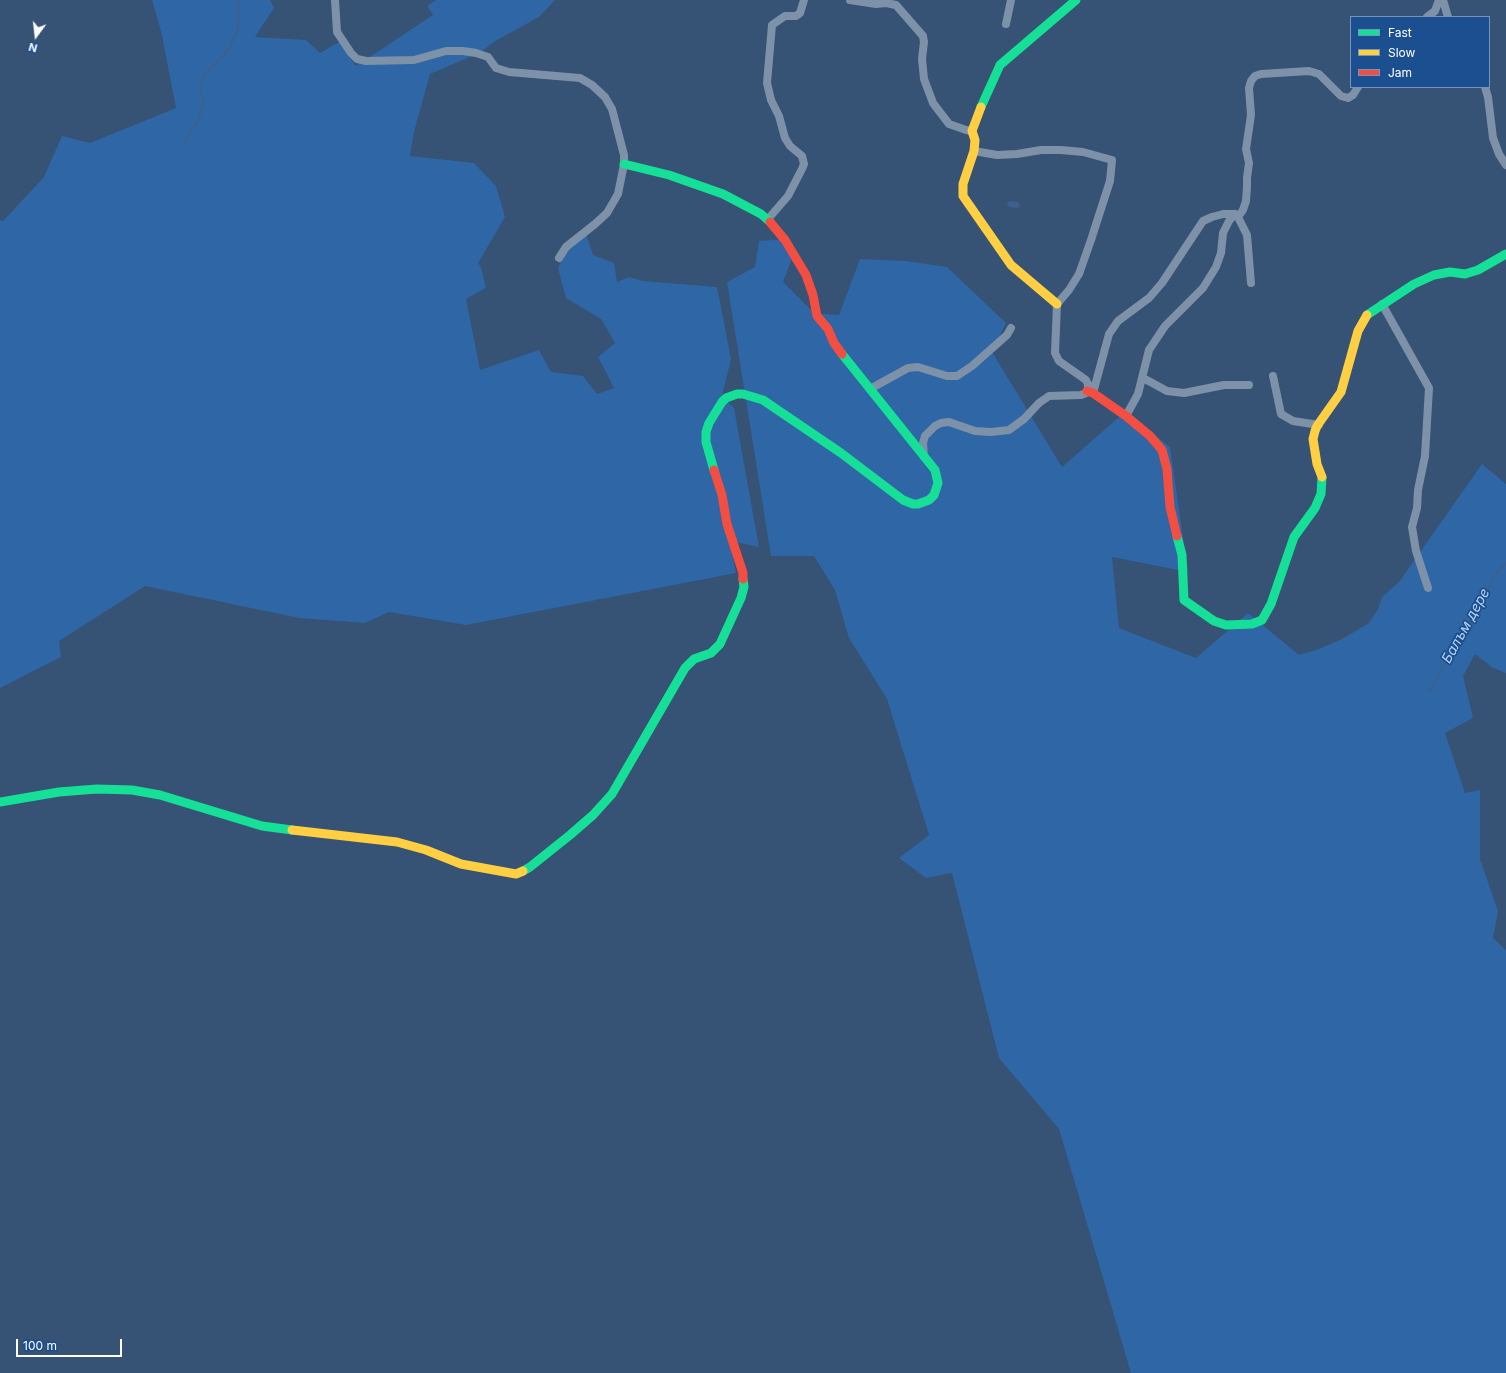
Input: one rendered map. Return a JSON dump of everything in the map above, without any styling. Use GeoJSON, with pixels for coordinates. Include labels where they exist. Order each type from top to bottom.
{"type":"FeatureCollection","features":[{"type":"Feature","properties":{"kind":"street"},"geometry":{"type":"LineString","coordinates":[[336,0],[337,32],[351,53],[357,58],[366,61],[414,60],[446,52],[463,51],[476,53],[488,57],[496,68],[509,72],[580,78],[592,85],[605,97],[612,109],[623,146],[624,164],[618,194],[607,212],[595,224],[566,247],[559,258]]}},
{"type":"Feature","properties":{"kind":"street"},"geometry":{"type":"LineString","coordinates":[[768,218],[788,196],[804,164],[802,156],[790,146],[785,138],[779,116],[771,100],[767,83],[772,25],[785,16],[796,16],[800,13],[804,0]]}},
{"type":"Feature","properties":{"kind":"street"},"geometry":{"type":"LineString","coordinates":[[850,0],[896,5],[923,36],[924,42],[922,59],[924,79],[933,103],[940,115],[949,124],[972,131]]}},
{"type":"Feature","properties":{"kind":"street"},"geometry":{"type":"LineString","coordinates":[[1006,24],[1011,0]]}},
{"type":"Feature","properties":{"kind":"street"},"geometry":{"type":"LineString","coordinates":[[1057,304],[1011,264],[967,203],[963,196],[963,184],[974,151],[975,140],[972,131],[1000,65],[1076,0]]}},
{"type":"Feature","properties":{"kind":"street"},"geometry":{"type":"LineString","coordinates":[[1428,16],[1435,11],[1439,0]]}},
{"type":"Feature","properties":{"kind":"street"},"geometry":{"type":"LineString","coordinates":[[1443,0],[1448,16]]}},
{"type":"Feature","properties":{"kind":"street"},"geometry":{"type":"LineString","coordinates":[[1126,416],[1138,394],[1149,350],[1165,326],[1203,288],[1216,267],[1222,253],[1223,233],[1229,221],[1243,210],[1246,200],[1249,164],[1246,150],[1251,115],[1249,88],[1251,81],[1255,76],[1261,74],[1309,71],[1318,74],[1341,96],[1348,98],[1353,95],[1357,88]]}},
{"type":"Feature","properties":{"kind":"street"},"geometry":{"type":"LineString","coordinates":[[1484,88],[1488,97],[1494,138],[1499,154],[1506,165]]}},
{"type":"Feature","properties":{"kind":"street"},"geometry":{"type":"LineString","coordinates":[[974,151],[997,155],[1017,154],[1041,150],[1060,150],[1083,152],[1112,160],[1110,181],[1092,240],[1079,274],[1057,304],[1054,353],[1059,361],[1086,380],[1090,392],[1126,416],[1150,436],[1162,450],[1166,463],[1170,507],[1182,555],[1184,600],[1214,621],[1226,625],[1252,624],[1262,620],[1271,604],[1294,537],[1315,508],[1321,494],[1322,476],[1317,464],[1314,439],[1315,431],[1341,392],[1358,331],[1367,314],[1414,284],[1434,275],[1450,272],[1465,274],[1478,270],[1506,254]]}},
{"type":"Feature","properties":{"kind":"street"},"geometry":{"type":"LineString","coordinates":[[0,802],[59,792],[97,789],[132,790],[167,796],[262,826],[315,834],[397,842],[426,850],[461,864],[516,874],[530,867],[570,835],[593,815],[612,794],[685,668],[694,659],[711,653],[720,644],[734,610],[741,598],[744,587],[743,573],[727,524],[722,495],[706,442],[706,432],[709,423],[726,398],[737,394],[749,395],[763,400],[842,453],[903,500],[912,504],[924,503],[929,500],[937,490],[937,476],[935,470],[844,358],[834,343],[828,330],[817,316],[813,295],[806,275],[785,240],[768,218],[723,194],[668,175],[624,164]]}},
{"type":"Feature","properties":{"kind":"street"},"geometry":{"type":"LineString","coordinates":[[1237,216],[1247,235],[1251,283]]}},
{"type":"Feature","properties":{"kind":"street"},"geometry":{"type":"LineString","coordinates":[[1090,392],[1109,334],[1118,321],[1149,298],[1162,283],[1203,221],[1212,217],[1237,216]]}},
{"type":"Feature","properties":{"kind":"street"},"geometry":{"type":"LineString","coordinates":[[1382,304],[1429,388],[1425,456],[1418,490],[1417,508],[1412,527],[1416,551],[1428,588]]}},
{"type":"Feature","properties":{"kind":"street"},"geometry":{"type":"LineString","coordinates":[[870,389],[908,368],[918,367],[947,376],[957,376],[972,366],[1007,334],[1010,328]]}},
{"type":"Feature","properties":{"kind":"street"},"geometry":{"type":"LineString","coordinates":[[1272,376],[1281,414],[1293,421],[1319,425]]}},
{"type":"Feature","properties":{"kind":"street"},"geometry":{"type":"LineString","coordinates":[[1143,378],[1167,391],[1184,394],[1224,385],[1250,385]]}},
{"type":"Feature","properties":{"kind":"street"},"geometry":{"type":"LineString","coordinates":[[924,457],[923,450],[925,436],[935,426],[942,423],[949,422],[975,431],[986,432],[1009,430],[1024,419],[1039,403],[1049,396],[1081,395],[1090,392]]}},
{"type":"Feature","properties":{"kind":"shaded area"},"geometry":{"type":"Polygon","coordinates":[[[152,0],[270,0],[274,8],[255,37],[306,40],[320,53],[339,42],[356,66],[433,15],[427,6],[436,0],[555,0],[539,17],[497,40],[479,53],[430,74],[414,132],[410,156],[474,163],[496,186],[505,217],[478,263],[481,267],[486,288],[466,299],[480,370],[539,350],[551,372],[583,376],[597,394],[614,388],[598,357],[615,343],[601,319],[566,298],[558,268],[567,249],[586,234],[593,255],[614,263],[617,282],[629,277],[643,281],[717,287],[731,359],[722,396],[734,408],[759,547],[730,541],[736,573],[466,625],[389,612],[365,623],[299,618],[145,586],[59,641],[61,657],[0,688],[0,220],[3,221],[44,177],[62,136],[90,143],[176,108],[161,31],[152,0]]]}},
{"type":"Feature","properties":{"kind":"shaded area"},"geometry":{"type":"Polygon","coordinates":[[[1009,201],[1018,202],[1020,206],[1018,208],[1009,207],[1007,204],[1009,201]]]}},
{"type":"Feature","properties":{"kind":"shaded area"},"geometry":{"type":"Polygon","coordinates":[[[787,239],[793,256],[783,282],[814,313],[839,315],[860,259],[906,261],[947,267],[1006,323],[992,352],[1062,467],[1126,411],[1170,447],[1188,572],[1112,557],[1119,628],[1196,658],[1248,613],[1299,655],[1319,649],[1342,639],[1369,623],[1378,609],[1382,597],[1399,582],[1482,464],[1506,484],[1506,673],[1493,668],[1475,654],[1463,676],[1473,718],[1445,733],[1465,793],[1480,790],[1480,859],[1498,911],[1493,938],[1506,950],[1506,1373],[1131,1373],[1059,1129],[999,1058],[952,873],[926,878],[899,858],[929,835],[887,699],[849,638],[835,590],[814,556],[771,556],[727,282],[755,267],[759,241],[787,239]]]}},
{"type":"Feature","properties":{"kind":"waterway"},"geometry":{"type":"LineString","coordinates":[[183,146],[190,132],[198,121],[204,103],[200,89],[204,75],[230,48],[238,28],[238,0]]}},
{"type":"Feature","properties":{"kind":"waterway","name":"Балъм дере"},"geometry":{"type":"LineString","coordinates":[[1429,692],[1496,574],[1506,563]]}},
{"type":"Feature","properties":{"kind":"traffic: fast"},"geometry":{"type":"LineString","coordinates":[[981,107],[1000,65],[1076,0]]}},
{"type":"Feature","properties":{"kind":"traffic: fast"},"geometry":{"type":"LineString","coordinates":[[624,164],[669,175],[723,194],[761,214],[770,222]]}},
{"type":"Feature","properties":{"kind":"traffic: fast"},"geometry":{"type":"LineString","coordinates":[[1367,315],[1414,284],[1434,275],[1450,272],[1465,274],[1478,270],[1506,254]]}},
{"type":"Feature","properties":{"kind":"traffic: fast"},"geometry":{"type":"LineString","coordinates":[[714,470],[706,442],[706,432],[709,423],[726,398],[737,394],[743,394],[763,400],[841,453],[903,500],[913,504],[918,504],[929,500],[934,495],[938,483],[935,470],[842,354]]}},
{"type":"Feature","properties":{"kind":"traffic: fast"},"geometry":{"type":"LineString","coordinates":[[1177,536],[1182,555],[1184,600],[1214,621],[1226,625],[1252,624],[1262,620],[1271,604],[1294,537],[1315,508],[1321,494],[1322,477]]}},
{"type":"Feature","properties":{"kind":"traffic: fast"},"geometry":{"type":"LineString","coordinates":[[523,871],[570,835],[593,815],[612,794],[685,668],[694,659],[711,653],[720,644],[741,598],[744,587],[743,579]]}},
{"type":"Feature","properties":{"kind":"traffic: fast"},"geometry":{"type":"LineString","coordinates":[[0,802],[59,792],[97,789],[132,790],[160,795],[262,826],[292,830]]}},
{"type":"Feature","properties":{"kind":"traffic: slow"},"geometry":{"type":"LineString","coordinates":[[981,107],[972,131],[975,140],[974,151],[963,184],[963,196],[1011,265],[1057,304]]}},
{"type":"Feature","properties":{"kind":"traffic: slow"},"geometry":{"type":"LineString","coordinates":[[1322,477],[1317,464],[1313,439],[1315,431],[1341,392],[1358,331],[1367,315]]}},
{"type":"Feature","properties":{"kind":"traffic: slow"},"geometry":{"type":"LineString","coordinates":[[292,830],[397,842],[426,850],[461,864],[516,874],[523,871]]}},
{"type":"Feature","properties":{"kind":"traffic: jam"},"geometry":{"type":"LineString","coordinates":[[770,222],[785,240],[806,275],[813,295],[817,316],[828,329],[834,343],[842,354]]}},
{"type":"Feature","properties":{"kind":"traffic: jam"},"geometry":{"type":"LineString","coordinates":[[1087,391],[1093,393],[1126,416],[1150,436],[1162,450],[1167,469],[1170,507],[1177,536]]}},
{"type":"Feature","properties":{"kind":"traffic: jam"},"geometry":{"type":"LineString","coordinates":[[714,470],[722,495],[727,524],[743,573],[743,579]]}}]}
